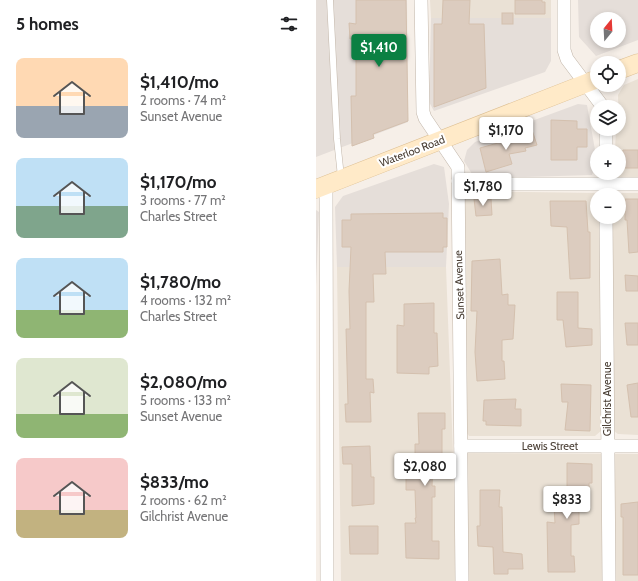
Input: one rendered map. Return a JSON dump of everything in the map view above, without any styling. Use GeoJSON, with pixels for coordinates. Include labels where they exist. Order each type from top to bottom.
{"type":"FeatureCollection","features":[{"type":"Feature","properties":{"kind":"main road"},"geometry":{"type":"LineString","coordinates":[[626,67],[638,63]]}},
{"type":"Feature","properties":{"kind":"main road","name":"Waterloo Road"},"geometry":{"type":"LineString","coordinates":[[328,184],[590,81]]}},
{"type":"Feature","properties":{"kind":"street","name":"Sunset Avenue"},"geometry":{"type":"LineString","coordinates":[[421,0],[423,112],[425,118],[457,163],[462,581]]}},
{"type":"Feature","properties":{"kind":"street"},"geometry":{"type":"LineString","coordinates":[[564,0],[564,50],[567,59],[590,80]]}},
{"type":"Feature","properties":{"kind":"street"},"geometry":{"type":"LineString","coordinates":[[458,181],[489,184],[638,184]]}},
{"type":"Feature","properties":{"kind":"street"},"geometry":{"type":"LineString","coordinates":[[327,581],[321,475],[328,184]]}},
{"type":"Feature","properties":{"kind":"street","name":"Gilchrist Avenue"},"geometry":{"type":"LineString","coordinates":[[606,224],[609,581]]}},
{"type":"Feature","properties":{"kind":"street","name":"Lewis Street"},"geometry":{"type":"LineString","coordinates":[[461,446],[638,446]]}},
{"type":"Feature","properties":{"kind":"lane"},"geometry":{"type":"LineString","coordinates":[[328,184],[337,139],[330,0]]}},
{"type":"Feature","properties":{"kind":"shaded area"},"geometry":{"type":"Polygon","coordinates":[[[316,0],[407,0],[408,122],[316,157],[316,0]]]}},
{"type":"Feature","properties":{"kind":"shaded area"},"geometry":{"type":"Polygon","coordinates":[[[430,0],[551,0],[551,18],[431,18],[430,0]]]}},
{"type":"Feature","properties":{"kind":"shaded area"},"geometry":{"type":"Polygon","coordinates":[[[578,0],[638,0],[638,40],[626,45],[626,12],[590,12],[590,48],[617,48],[596,56],[579,37],[578,0]]]}},
{"type":"Feature","properties":{"kind":"shaded area"},"geometry":{"type":"Polygon","coordinates":[[[431,18],[551,18],[551,61],[545,72],[434,111],[429,102],[431,18]]]}},
{"type":"Feature","properties":{"kind":"shaded area"},"geometry":{"type":"Polygon","coordinates":[[[638,79],[638,178],[626,178],[626,144],[615,144],[616,136],[626,136],[626,100],[618,100],[618,95],[620,92],[626,92],[626,84],[638,79]]]}},
{"type":"Feature","properties":{"kind":"shaded area"},"geometry":{"type":"Polygon","coordinates":[[[578,104],[587,105],[590,122],[590,136],[593,136],[594,144],[590,144],[590,175],[490,178],[472,174],[464,161],[467,150],[475,142],[578,104]]]}},
{"type":"Feature","properties":{"kind":"shaded area"},"geometry":{"type":"Polygon","coordinates":[[[434,164],[444,167],[449,204],[446,267],[337,267],[335,207],[343,196],[434,164]]]}},
{"type":"Feature","properties":{"kind":"shaded area"},"geometry":{"type":"Polygon","coordinates":[[[465,191],[590,193],[590,224],[601,224],[602,430],[595,436],[469,436],[464,429],[460,199],[465,191]]]}},
{"type":"Feature","properties":{"kind":"shaded area"},"geometry":{"type":"Polygon","coordinates":[[[626,193],[638,193],[638,435],[618,434],[610,428],[609,224],[626,224],[626,193]]]}},
{"type":"Feature","properties":{"kind":"shaded area"},"geometry":{"type":"Polygon","coordinates":[[[316,210],[319,212],[316,286],[316,210]]]}},
{"type":"Feature","properties":{"kind":"shaded area"},"geometry":{"type":"Polygon","coordinates":[[[337,267],[446,267],[453,453],[638,454],[638,581],[341,581],[337,267]]]}},
{"type":"Feature","properties":{"kind":"building"},"geometry":{"type":"Polygon","coordinates":[[[356,0],[406,0],[408,121],[373,134],[374,138],[352,146],[351,96],[356,96],[356,39],[350,39],[349,23],[356,24],[356,0]]]}},
{"type":"Feature","properties":{"kind":"building"},"geometry":{"type":"Polygon","coordinates":[[[443,0],[470,0],[469,24],[484,24],[486,88],[434,107],[434,24],[442,24],[443,0]]]}},
{"type":"Feature","properties":{"kind":"building"},"geometry":{"type":"Polygon","coordinates":[[[515,0],[542,0],[542,2],[545,2],[545,14],[515,14],[515,0]]]}},
{"type":"Feature","properties":{"kind":"building"},"geometry":{"type":"Polygon","coordinates":[[[502,13],[513,13],[513,24],[502,24],[502,13]]]}},
{"type":"Feature","properties":{"kind":"building"},"geometry":{"type":"Polygon","coordinates":[[[551,120],[577,121],[577,129],[587,129],[587,147],[577,147],[577,160],[551,160],[551,120]]]}},
{"type":"Feature","properties":{"kind":"building"},"geometry":{"type":"Polygon","coordinates":[[[532,130],[537,145],[525,148],[526,151],[509,154],[512,164],[486,172],[480,148],[516,138],[516,136],[532,130]]]}},
{"type":"Feature","properties":{"kind":"building"},"geometry":{"type":"Polygon","coordinates":[[[626,150],[638,150],[638,168],[626,168],[626,150]]]}},
{"type":"Feature","properties":{"kind":"building"},"geometry":{"type":"Polygon","coordinates":[[[474,199],[491,199],[492,215],[476,216],[474,199]]]}},
{"type":"Feature","properties":{"kind":"building"},"geometry":{"type":"Polygon","coordinates":[[[626,199],[638,199],[638,252],[629,253],[626,199]]]}},
{"type":"Feature","properties":{"kind":"building"},"geometry":{"type":"Polygon","coordinates":[[[550,201],[586,201],[588,232],[590,232],[590,278],[570,279],[567,227],[551,226],[550,201]]]}},
{"type":"Feature","properties":{"kind":"building"},"geometry":{"type":"Polygon","coordinates":[[[443,213],[443,218],[447,218],[447,247],[443,247],[443,252],[385,252],[386,274],[373,274],[374,302],[366,302],[366,379],[373,379],[374,393],[370,392],[371,422],[346,422],[345,404],[348,404],[346,329],[350,329],[349,291],[351,247],[342,247],[342,220],[351,220],[351,214],[443,213]]]}},
{"type":"Feature","properties":{"kind":"building"},"geometry":{"type":"Polygon","coordinates":[[[500,259],[502,295],[508,294],[508,305],[515,305],[513,339],[502,340],[502,361],[504,361],[505,379],[477,381],[475,352],[477,311],[471,311],[472,261],[500,259]]]}},
{"type":"Feature","properties":{"kind":"building"},"geometry":{"type":"Polygon","coordinates":[[[625,275],[638,276],[638,291],[626,291],[625,275]]]}},
{"type":"Feature","properties":{"kind":"building"},"geometry":{"type":"Polygon","coordinates":[[[557,292],[578,292],[578,328],[592,329],[592,345],[566,347],[563,320],[557,320],[557,292]]]}},
{"type":"Feature","properties":{"kind":"building"},"geometry":{"type":"Polygon","coordinates":[[[434,303],[434,333],[437,333],[438,366],[429,367],[429,374],[397,373],[397,325],[404,326],[404,304],[434,303]]]}},
{"type":"Feature","properties":{"kind":"building"},"geometry":{"type":"Polygon","coordinates":[[[625,323],[638,323],[638,345],[627,345],[625,323]]]}},
{"type":"Feature","properties":{"kind":"building"},"geometry":{"type":"Polygon","coordinates":[[[638,383],[638,417],[631,417],[627,385],[638,383]]]}},
{"type":"Feature","properties":{"kind":"building"},"geometry":{"type":"Polygon","coordinates":[[[561,384],[591,385],[590,431],[565,430],[568,402],[562,402],[561,384]]]}},
{"type":"Feature","properties":{"kind":"building"},"geometry":{"type":"Polygon","coordinates":[[[516,399],[515,409],[521,409],[521,426],[486,425],[486,421],[483,421],[484,400],[516,399]]]}},
{"type":"Feature","properties":{"kind":"building"},"geometry":{"type":"Polygon","coordinates":[[[418,413],[445,413],[445,429],[442,429],[442,458],[433,459],[432,486],[435,486],[435,497],[432,497],[432,541],[439,541],[439,559],[406,558],[405,523],[416,523],[415,490],[406,490],[406,478],[415,478],[415,444],[419,444],[418,413]]]}},
{"type":"Feature","properties":{"kind":"building"},"geometry":{"type":"Polygon","coordinates":[[[370,446],[371,477],[374,477],[374,504],[352,506],[352,464],[343,464],[342,447],[370,446]]]}},
{"type":"Feature","properties":{"kind":"building"},"geometry":{"type":"Polygon","coordinates":[[[567,463],[592,464],[592,483],[589,483],[589,489],[579,489],[579,524],[571,525],[571,556],[574,556],[575,572],[548,572],[547,522],[555,523],[554,506],[567,505],[567,463]]]}},
{"type":"Feature","properties":{"kind":"building"},"geometry":{"type":"Polygon","coordinates":[[[480,490],[500,490],[499,507],[502,507],[503,552],[522,554],[523,569],[508,569],[508,574],[494,574],[493,547],[478,546],[477,526],[480,526],[480,490]]]}},
{"type":"Feature","properties":{"kind":"building"},"geometry":{"type":"Polygon","coordinates":[[[638,502],[638,575],[623,575],[623,517],[621,517],[621,504],[638,502]]]}},
{"type":"Feature","properties":{"kind":"building"},"geometry":{"type":"Polygon","coordinates":[[[349,526],[378,526],[378,554],[350,554],[349,526]]]}}]}
